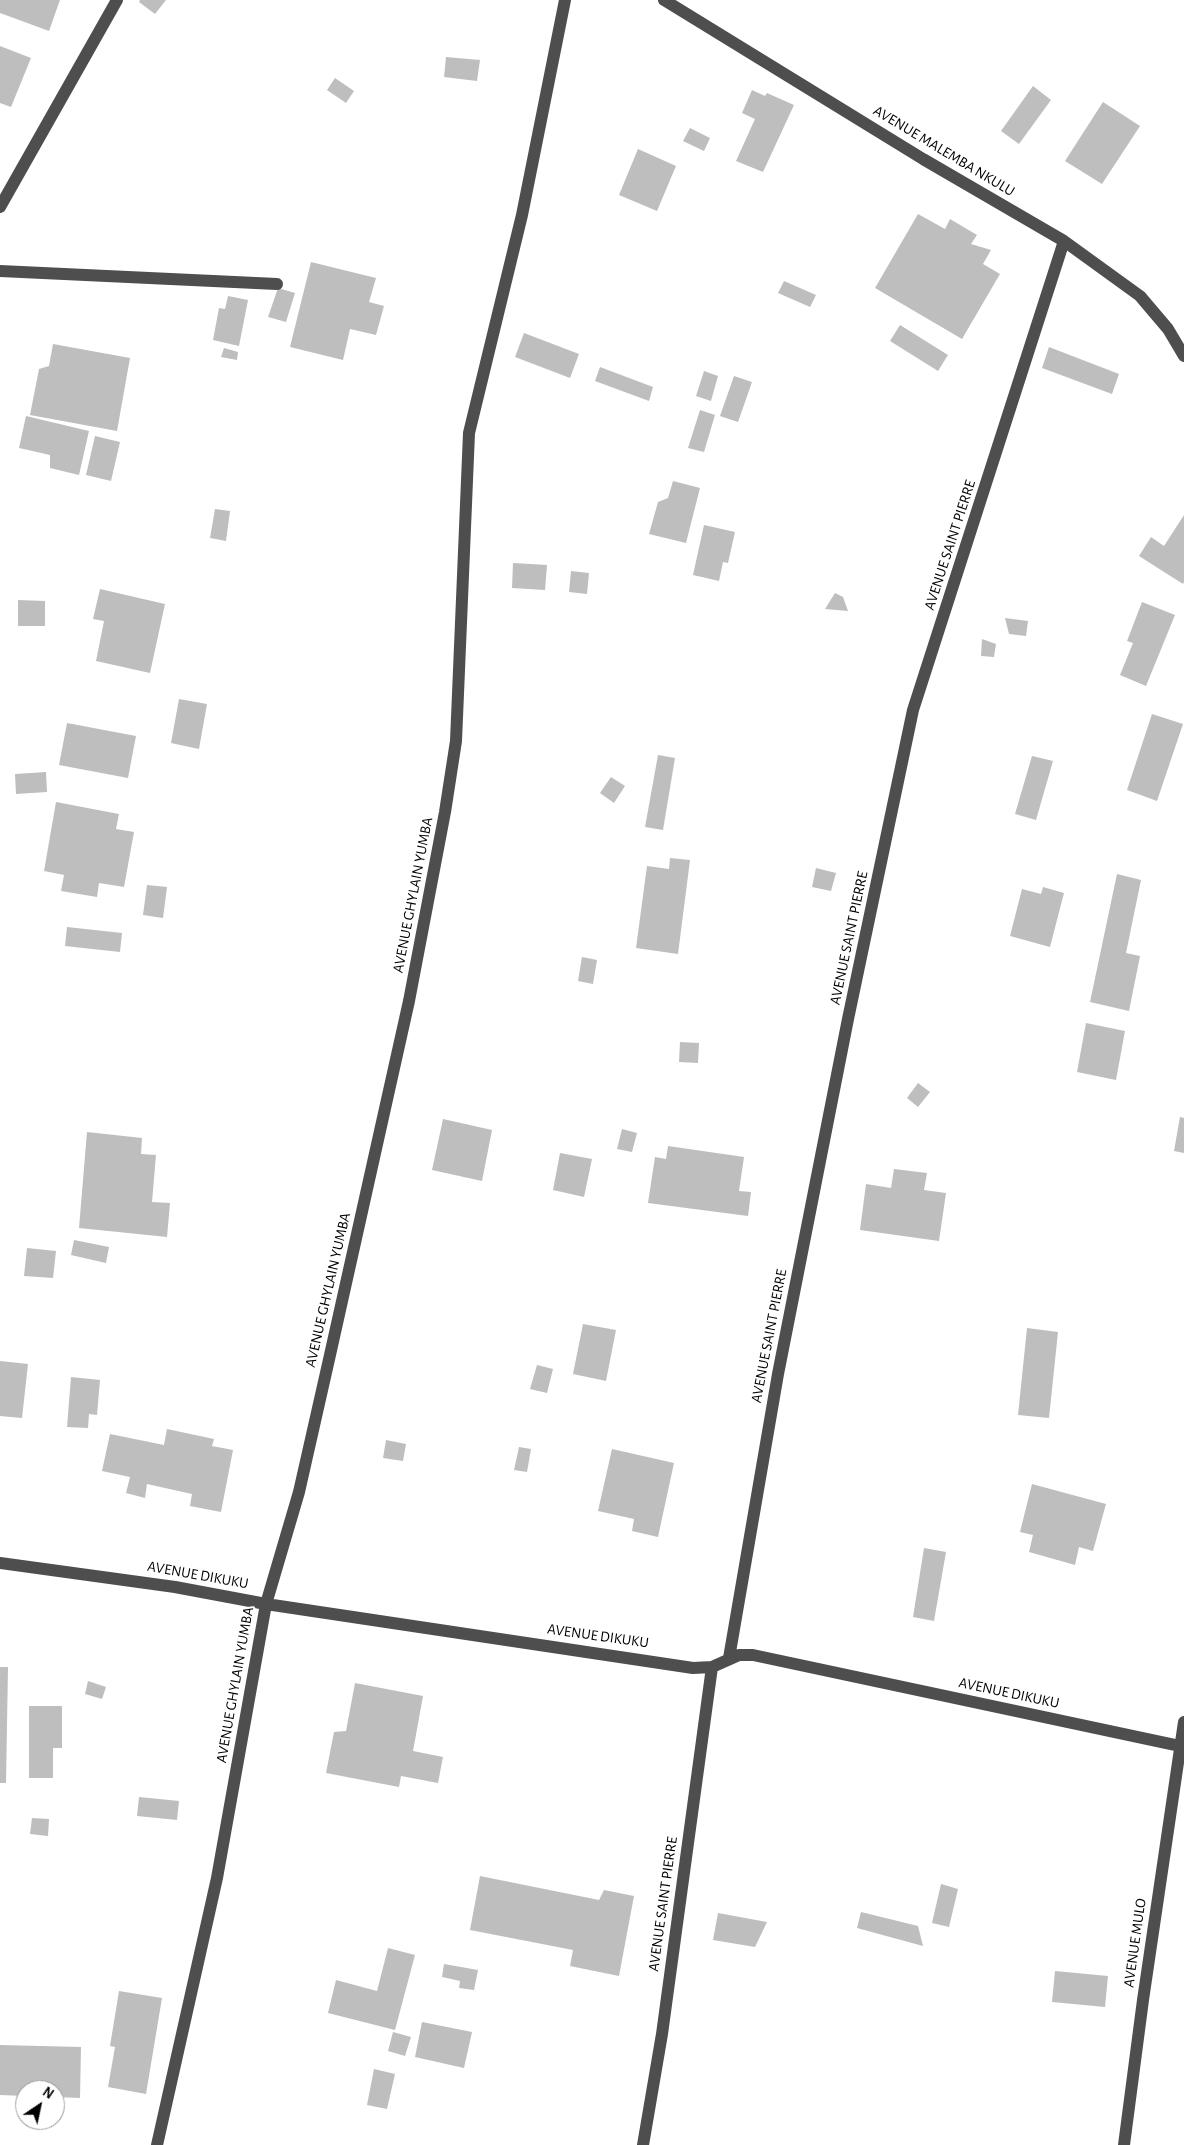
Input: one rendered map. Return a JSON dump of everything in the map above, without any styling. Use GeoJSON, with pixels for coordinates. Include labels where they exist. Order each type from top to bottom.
{"type":"FeatureCollection","features":[{"type":"Feature","properties":{"kind":"street"},"geometry":{"type":"LineString","coordinates":[[0,206],[117,0]]}},
{"type":"Feature","properties":{"kind":"street","name":"AVENUE GHYLAIN YUMBA"},"geometry":{"type":"LineString","coordinates":[[157,2145],[217,1878],[266,1604],[299,1492],[328,1364],[409,1001],[445,812],[456,741],[469,433],[522,214],[565,0]]}},
{"type":"Feature","properties":{"kind":"street","name":"AVENUE MALEMBA NKULU"},"geometry":{"type":"LineString","coordinates":[[664,0],[922,159],[1064,241],[1140,296],[1168,329],[1184,356]]}},
{"type":"Feature","properties":{"kind":"street","name":"AVENUE SAINT PIERRE"},"geometry":{"type":"LineString","coordinates":[[729,1658],[778,1374],[848,1019],[914,710],[1064,241]]}},
{"type":"Feature","properties":{"kind":"street"},"geometry":{"type":"LineString","coordinates":[[0,271],[277,284]]}},
{"type":"Feature","properties":{"kind":"street","name":"AVENUE DIKUKU"},"geometry":{"type":"LineString","coordinates":[[0,1563],[166,1585],[266,1604],[693,1668],[712,1667],[739,1655],[753,1655],[1182,1747]]}},
{"type":"Feature","properties":{"kind":"street","name":"AVENUE SAINT PIERRE"},"geometry":{"type":"LineString","coordinates":[[644,2145],[662,2034],[712,1667]]}},
{"type":"Feature","properties":{"kind":"street","name":"AVENUE MULO"},"geometry":{"type":"LineString","coordinates":[[1124,2145],[1143,2000],[1182,1747],[1184,1722]]}},
{"type":"Feature","properties":{"kind":"building"},"geometry":{"type":"Polygon","coordinates":[[[0,0],[60,0],[49,31],[0,13],[0,0]]]}},
{"type":"Feature","properties":{"kind":"building"},"geometry":{"type":"Polygon","coordinates":[[[140,0],[166,0],[155,14],[139,2],[140,0]]]}},
{"type":"Feature","properties":{"kind":"building"},"geometry":{"type":"Polygon","coordinates":[[[0,46],[31,58],[11,107],[0,103],[0,46]]]}},
{"type":"Feature","properties":{"kind":"building"},"geometry":{"type":"Polygon","coordinates":[[[446,57],[480,60],[477,81],[444,77],[446,57]]]}},
{"type":"Feature","properties":{"kind":"building"},"geometry":{"type":"Polygon","coordinates":[[[335,78],[354,91],[346,103],[327,90],[335,78]]]}},
{"type":"Feature","properties":{"kind":"building"},"geometry":{"type":"Polygon","coordinates":[[[1033,86],[1051,100],[1019,144],[1001,131],[1033,86]]]}},
{"type":"Feature","properties":{"kind":"building"},"geometry":{"type":"Polygon","coordinates":[[[752,90],[765,96],[767,93],[794,105],[763,172],[736,161],[755,119],[742,113],[752,90]]]}},
{"type":"Feature","properties":{"kind":"building"},"geometry":{"type":"Polygon","coordinates":[[[1103,102],[1140,126],[1102,184],[1065,161],[1103,102]]]}},
{"type":"Feature","properties":{"kind":"building"},"geometry":{"type":"Polygon","coordinates":[[[690,128],[710,138],[704,151],[683,141],[690,128]]]}},
{"type":"Feature","properties":{"kind":"building"},"geometry":{"type":"Polygon","coordinates":[[[638,149],[676,166],[657,211],[619,195],[638,149]]]}},
{"type":"Feature","properties":{"kind":"building"},"geometry":{"type":"Polygon","coordinates":[[[918,214],[945,229],[950,219],[977,235],[971,244],[991,250],[983,264],[1000,274],[962,339],[875,288],[918,214]]]}},
{"type":"Feature","properties":{"kind":"building"},"geometry":{"type":"Polygon","coordinates":[[[311,262],[376,278],[369,302],[384,306],[376,335],[350,329],[343,360],[290,347],[311,262]]]}},
{"type":"Feature","properties":{"kind":"building"},"geometry":{"type":"Polygon","coordinates":[[[784,281],[816,295],[810,307],[778,293],[784,281]]]}},
{"type":"Feature","properties":{"kind":"building"},"geometry":{"type":"Polygon","coordinates":[[[278,288],[295,293],[286,322],[268,317],[278,288]]]}},
{"type":"Feature","properties":{"kind":"building"},"geometry":{"type":"Polygon","coordinates":[[[228,296],[248,300],[239,346],[213,340],[219,308],[225,309],[228,296]]]}},
{"type":"Feature","properties":{"kind":"building"},"geometry":{"type":"Polygon","coordinates":[[[900,325],[948,355],[938,371],[890,341],[900,325]]]}},
{"type":"Feature","properties":{"kind":"building"},"geometry":{"type":"Polygon","coordinates":[[[524,333],[579,354],[570,378],[515,357],[524,333]]]}},
{"type":"Feature","properties":{"kind":"building"},"geometry":{"type":"Polygon","coordinates":[[[53,344],[130,358],[117,431],[30,415],[39,369],[49,366],[53,344]]]}},
{"type":"Feature","properties":{"kind":"building"},"geometry":{"type":"Polygon","coordinates":[[[1049,347],[1119,374],[1112,394],[1042,368],[1049,347]]]}},
{"type":"Feature","properties":{"kind":"building"},"geometry":{"type":"Polygon","coordinates":[[[224,348],[238,352],[237,360],[221,357],[224,348]]]}},
{"type":"Feature","properties":{"kind":"building"},"geometry":{"type":"Polygon","coordinates":[[[600,367],[653,387],[649,401],[595,381],[600,367]]]}},
{"type":"Feature","properties":{"kind":"building"},"geometry":{"type":"Polygon","coordinates":[[[704,371],[718,376],[711,401],[696,396],[704,371]]]}},
{"type":"Feature","properties":{"kind":"building"},"geometry":{"type":"Polygon","coordinates":[[[734,376],[752,382],[738,422],[720,416],[734,376]]]}},
{"type":"Feature","properties":{"kind":"building"},"geometry":{"type":"Polygon","coordinates":[[[700,410],[715,415],[704,452],[688,448],[700,410]]]}},
{"type":"Feature","properties":{"kind":"building"},"geometry":{"type":"Polygon","coordinates":[[[26,416],[89,431],[79,475],[50,468],[50,455],[19,448],[26,416]]]}},
{"type":"Feature","properties":{"kind":"building"},"geometry":{"type":"Polygon","coordinates":[[[95,436],[120,442],[111,481],[86,475],[95,436]]]}},
{"type":"Feature","properties":{"kind":"building"},"geometry":{"type":"Polygon","coordinates":[[[673,481],[700,488],[686,543],[649,534],[658,502],[668,498],[673,481]]]}},
{"type":"Feature","properties":{"kind":"building"},"geometry":{"type":"Polygon","coordinates":[[[215,509],[230,511],[226,541],[210,538],[215,509]]]}},
{"type":"Feature","properties":{"kind":"building"},"geometry":{"type":"Polygon","coordinates":[[[1184,515],[1183,584],[1139,556],[1151,537],[1164,546],[1184,515]]]}},
{"type":"Feature","properties":{"kind":"building"},"geometry":{"type":"Polygon","coordinates":[[[704,525],[735,532],[728,563],[723,562],[719,581],[693,575],[704,525]]]}},
{"type":"Feature","properties":{"kind":"building"},"geometry":{"type":"Polygon","coordinates":[[[513,563],[547,565],[545,590],[512,588],[513,563]]]}},
{"type":"Feature","properties":{"kind":"building"},"geometry":{"type":"Polygon","coordinates":[[[571,571],[589,573],[587,594],[569,592],[571,571]]]}},
{"type":"Feature","properties":{"kind":"building"},"geometry":{"type":"Polygon","coordinates":[[[100,589],[165,604],[150,673],[96,661],[104,621],[93,619],[100,589]]]}},
{"type":"Feature","properties":{"kind":"building"},"geometry":{"type":"Polygon","coordinates":[[[835,593],[843,597],[848,611],[825,609],[835,593]]]}},
{"type":"Feature","properties":{"kind":"building"},"geometry":{"type":"Polygon","coordinates":[[[18,600],[45,601],[45,626],[18,626],[18,600]]]}},
{"type":"Feature","properties":{"kind":"building"},"geometry":{"type":"Polygon","coordinates":[[[1142,602],[1175,615],[1146,686],[1120,675],[1133,643],[1127,641],[1142,602]]]}},
{"type":"Feature","properties":{"kind":"building"},"geometry":{"type":"Polygon","coordinates":[[[1005,618],[1028,621],[1026,636],[1009,634],[1005,618]]]}},
{"type":"Feature","properties":{"kind":"building"},"geometry":{"type":"Polygon","coordinates":[[[982,639],[996,644],[994,657],[981,656],[982,639]]]}},
{"type":"Feature","properties":{"kind":"building"},"geometry":{"type":"Polygon","coordinates":[[[179,699],[207,704],[199,749],[171,743],[179,699]]]}},
{"type":"Feature","properties":{"kind":"building"},"geometry":{"type":"Polygon","coordinates":[[[1152,714],[1183,724],[1157,801],[1127,790],[1152,714]]]}},
{"type":"Feature","properties":{"kind":"building"},"geometry":{"type":"Polygon","coordinates":[[[67,723],[136,736],[128,778],[59,765],[67,723]]]}},
{"type":"Feature","properties":{"kind":"building"},"geometry":{"type":"Polygon","coordinates":[[[658,755],[675,758],[663,830],[645,827],[658,755]]]}},
{"type":"Feature","properties":{"kind":"building"},"geometry":{"type":"Polygon","coordinates":[[[1032,756],[1053,761],[1036,820],[1015,814],[1032,756]]]}},
{"type":"Feature","properties":{"kind":"building"},"geometry":{"type":"Polygon","coordinates":[[[46,772],[47,792],[16,794],[15,774],[46,772]]]}},
{"type":"Feature","properties":{"kind":"building"},"geometry":{"type":"Polygon","coordinates":[[[611,777],[625,786],[614,803],[600,793],[611,777]]]}},
{"type":"Feature","properties":{"kind":"building"},"geometry":{"type":"Polygon","coordinates":[[[56,802],[119,814],[116,829],[134,832],[124,887],[99,883],[97,897],[61,891],[64,875],[44,871],[56,802]]]}},
{"type":"Feature","properties":{"kind":"building"},"geometry":{"type":"Polygon","coordinates":[[[670,858],[690,860],[678,954],[636,948],[647,866],[669,869],[670,858]]]}},
{"type":"Feature","properties":{"kind":"building"},"geometry":{"type":"Polygon","coordinates":[[[816,868],[836,873],[831,891],[812,887],[816,868]]]}},
{"type":"Feature","properties":{"kind":"building"},"geometry":{"type":"Polygon","coordinates":[[[1117,874],[1141,880],[1126,953],[1140,956],[1129,1011],[1090,1002],[1117,874]]]}},
{"type":"Feature","properties":{"kind":"building"},"geometry":{"type":"Polygon","coordinates":[[[147,885],[167,887],[163,918],[143,915],[147,885]]]}},
{"type":"Feature","properties":{"kind":"building"},"geometry":{"type":"Polygon","coordinates":[[[1043,887],[1064,893],[1050,947],[1010,936],[1022,889],[1041,894],[1043,887]]]}},
{"type":"Feature","properties":{"kind":"building"},"geometry":{"type":"Polygon","coordinates":[[[67,927],[122,933],[120,952],[65,946],[67,927]]]}},
{"type":"Feature","properties":{"kind":"building"},"geometry":{"type":"Polygon","coordinates":[[[582,957],[597,960],[593,984],[578,981],[582,957]]]}},
{"type":"Feature","properties":{"kind":"building"},"geometry":{"type":"Polygon","coordinates":[[[1086,1023],[1125,1031],[1116,1080],[1077,1072],[1086,1023]]]}},
{"type":"Feature","properties":{"kind":"building"},"geometry":{"type":"Polygon","coordinates":[[[680,1042],[699,1043],[698,1063],[679,1062],[680,1042]]]}},
{"type":"Feature","properties":{"kind":"building"},"geometry":{"type":"Polygon","coordinates":[[[918,1083],[930,1092],[918,1107],[907,1098],[918,1083]]]}},
{"type":"Feature","properties":{"kind":"building"},"geometry":{"type":"Polygon","coordinates":[[[1180,1117],[1184,1118],[1184,1153],[1174,1151],[1180,1117]]]}},
{"type":"Feature","properties":{"kind":"building"},"geometry":{"type":"Polygon","coordinates":[[[443,1119],[492,1130],[482,1181],[432,1170],[443,1119]]]}},
{"type":"Feature","properties":{"kind":"building"},"geometry":{"type":"Polygon","coordinates":[[[622,1129],[637,1133],[632,1152],[617,1149],[622,1129]]]}},
{"type":"Feature","properties":{"kind":"building"},"geometry":{"type":"Polygon","coordinates":[[[87,1132],[142,1138],[141,1154],[156,1155],[152,1202],[170,1203],[167,1237],[79,1228],[87,1132]]]}},
{"type":"Feature","properties":{"kind":"building"},"geometry":{"type":"Polygon","coordinates":[[[668,1146],[744,1157],[739,1191],[751,1192],[748,1216],[648,1203],[655,1157],[666,1159],[668,1146]]]}},
{"type":"Feature","properties":{"kind":"building"},"geometry":{"type":"Polygon","coordinates":[[[560,1153],[592,1159],[584,1197],[553,1190],[560,1153]]]}},
{"type":"Feature","properties":{"kind":"building"},"geometry":{"type":"Polygon","coordinates":[[[894,1169],[927,1173],[924,1190],[946,1193],[939,1241],[860,1230],[866,1184],[891,1188],[894,1169]]]}},
{"type":"Feature","properties":{"kind":"building"},"geometry":{"type":"Polygon","coordinates":[[[74,1240],[109,1247],[106,1263],[71,1255],[74,1240]]]}},
{"type":"Feature","properties":{"kind":"building"},"geometry":{"type":"Polygon","coordinates":[[[27,1248],[56,1251],[53,1278],[24,1276],[27,1248]]]}},
{"type":"Feature","properties":{"kind":"building"},"geometry":{"type":"Polygon","coordinates":[[[583,1324],[616,1330],[606,1381],[573,1374],[583,1324]]]}},
{"type":"Feature","properties":{"kind":"building"},"geometry":{"type":"Polygon","coordinates":[[[1027,1328],[1058,1332],[1049,1418],[1018,1415],[1027,1328]]]}},
{"type":"Feature","properties":{"kind":"building"},"geometry":{"type":"Polygon","coordinates":[[[0,1361],[28,1364],[22,1418],[0,1416],[0,1361]]]}},
{"type":"Feature","properties":{"kind":"building"},"geometry":{"type":"Polygon","coordinates":[[[537,1365],[553,1369],[547,1393],[530,1389],[537,1365]]]}},
{"type":"Feature","properties":{"kind":"building"},"geometry":{"type":"Polygon","coordinates":[[[71,1377],[100,1380],[97,1415],[89,1414],[88,1428],[67,1427],[71,1377]]]}},
{"type":"Feature","properties":{"kind":"building"},"geometry":{"type":"Polygon","coordinates":[[[167,1429],[214,1439],[212,1446],[233,1450],[221,1512],[190,1506],[192,1494],[147,1484],[145,1498],[126,1493],[130,1477],[102,1471],[110,1434],[164,1445],[167,1429]]]}},
{"type":"Feature","properties":{"kind":"building"},"geometry":{"type":"Polygon","coordinates":[[[386,1440],[406,1444],[403,1461],[383,1458],[386,1440]]]}},
{"type":"Feature","properties":{"kind":"building"},"geometry":{"type":"Polygon","coordinates":[[[519,1447],[531,1449],[527,1472],[514,1470],[519,1447]]]}},
{"type":"Feature","properties":{"kind":"building"},"geometry":{"type":"Polygon","coordinates":[[[612,1449],[674,1463],[658,1537],[632,1531],[634,1519],[598,1511],[612,1449]]]}},
{"type":"Feature","properties":{"kind":"building"},"geometry":{"type":"Polygon","coordinates":[[[1032,1484],[1106,1504],[1093,1551],[1079,1547],[1075,1565],[1029,1552],[1033,1535],[1020,1532],[1032,1484]]]}},
{"type":"Feature","properties":{"kind":"building"},"geometry":{"type":"Polygon","coordinates":[[[924,1548],[946,1552],[934,1621],[913,1617],[924,1548]]]}},
{"type":"Feature","properties":{"kind":"building"},"geometry":{"type":"Polygon","coordinates":[[[0,1667],[8,1667],[6,1783],[0,1783],[0,1667]]]}},
{"type":"Feature","properties":{"kind":"building"},"geometry":{"type":"Polygon","coordinates":[[[88,1681],[106,1687],[102,1699],[85,1694],[88,1681]]]}},
{"type":"Feature","properties":{"kind":"building"},"geometry":{"type":"Polygon","coordinates":[[[355,1683],[423,1696],[413,1751],[443,1757],[438,1783],[401,1776],[399,1787],[326,1773],[334,1732],[346,1731],[355,1683]]]}},
{"type":"Feature","properties":{"kind":"building"},"geometry":{"type":"Polygon","coordinates":[[[29,1706],[62,1706],[62,1748],[53,1748],[53,1778],[29,1778],[29,1706]]]}},
{"type":"Feature","properties":{"kind":"building"},"geometry":{"type":"Polygon","coordinates":[[[139,1797],[179,1801],[177,1820],[137,1816],[139,1797]]]}},
{"type":"Feature","properties":{"kind":"building"},"geometry":{"type":"Polygon","coordinates":[[[32,1818],[49,1819],[48,1836],[30,1834],[32,1818]]]}},
{"type":"Feature","properties":{"kind":"building"},"geometry":{"type":"Polygon","coordinates":[[[480,1876],[599,1900],[604,1890],[634,1896],[619,1976],[570,1966],[573,1950],[470,1930],[480,1876]]]}},
{"type":"Feature","properties":{"kind":"building"},"geometry":{"type":"Polygon","coordinates":[[[941,1884],[958,1889],[949,1927],[932,1923],[941,1884]]]}},
{"type":"Feature","properties":{"kind":"building"},"geometry":{"type":"Polygon","coordinates":[[[861,1912],[918,1926],[923,1946],[857,1928],[861,1912]]]}},
{"type":"Feature","properties":{"kind":"building"},"geometry":{"type":"Polygon","coordinates":[[[718,1913],[767,1922],[755,1947],[713,1940],[718,1913]]]}},
{"type":"Feature","properties":{"kind":"building"},"geometry":{"type":"Polygon","coordinates":[[[388,1948],[415,1955],[395,2030],[328,2013],[336,1980],[377,1991],[388,1948]]]}},
{"type":"Feature","properties":{"kind":"building"},"geometry":{"type":"Polygon","coordinates":[[[444,1964],[478,1970],[474,1990],[459,1988],[460,1981],[442,1977],[444,1964]]]}},
{"type":"Feature","properties":{"kind":"building"},"geometry":{"type":"Polygon","coordinates":[[[1055,1971],[1108,1976],[1105,2007],[1052,2002],[1055,1971]]]}},
{"type":"Feature","properties":{"kind":"building"},"geometry":{"type":"Polygon","coordinates":[[[119,1991],[162,1998],[146,2094],[108,2087],[115,2047],[110,2046],[119,1991]]]}},
{"type":"Feature","properties":{"kind":"building"},"geometry":{"type":"Polygon","coordinates":[[[422,2022],[472,2032],[464,2068],[415,2057],[422,2022]]]}},
{"type":"Feature","properties":{"kind":"building"},"geometry":{"type":"Polygon","coordinates":[[[393,2032],[411,2037],[405,2056],[388,2051],[393,2032]]]}},
{"type":"Feature","properties":{"kind":"building"},"geometry":{"type":"Polygon","coordinates":[[[0,2045],[81,2047],[80,2098],[65,2097],[65,2080],[15,2080],[15,2096],[0,2095],[0,2045]]]}},
{"type":"Feature","properties":{"kind":"building"},"geometry":{"type":"Polygon","coordinates":[[[374,2069],[395,2074],[387,2109],[367,2105],[374,2069]]]}}]}
